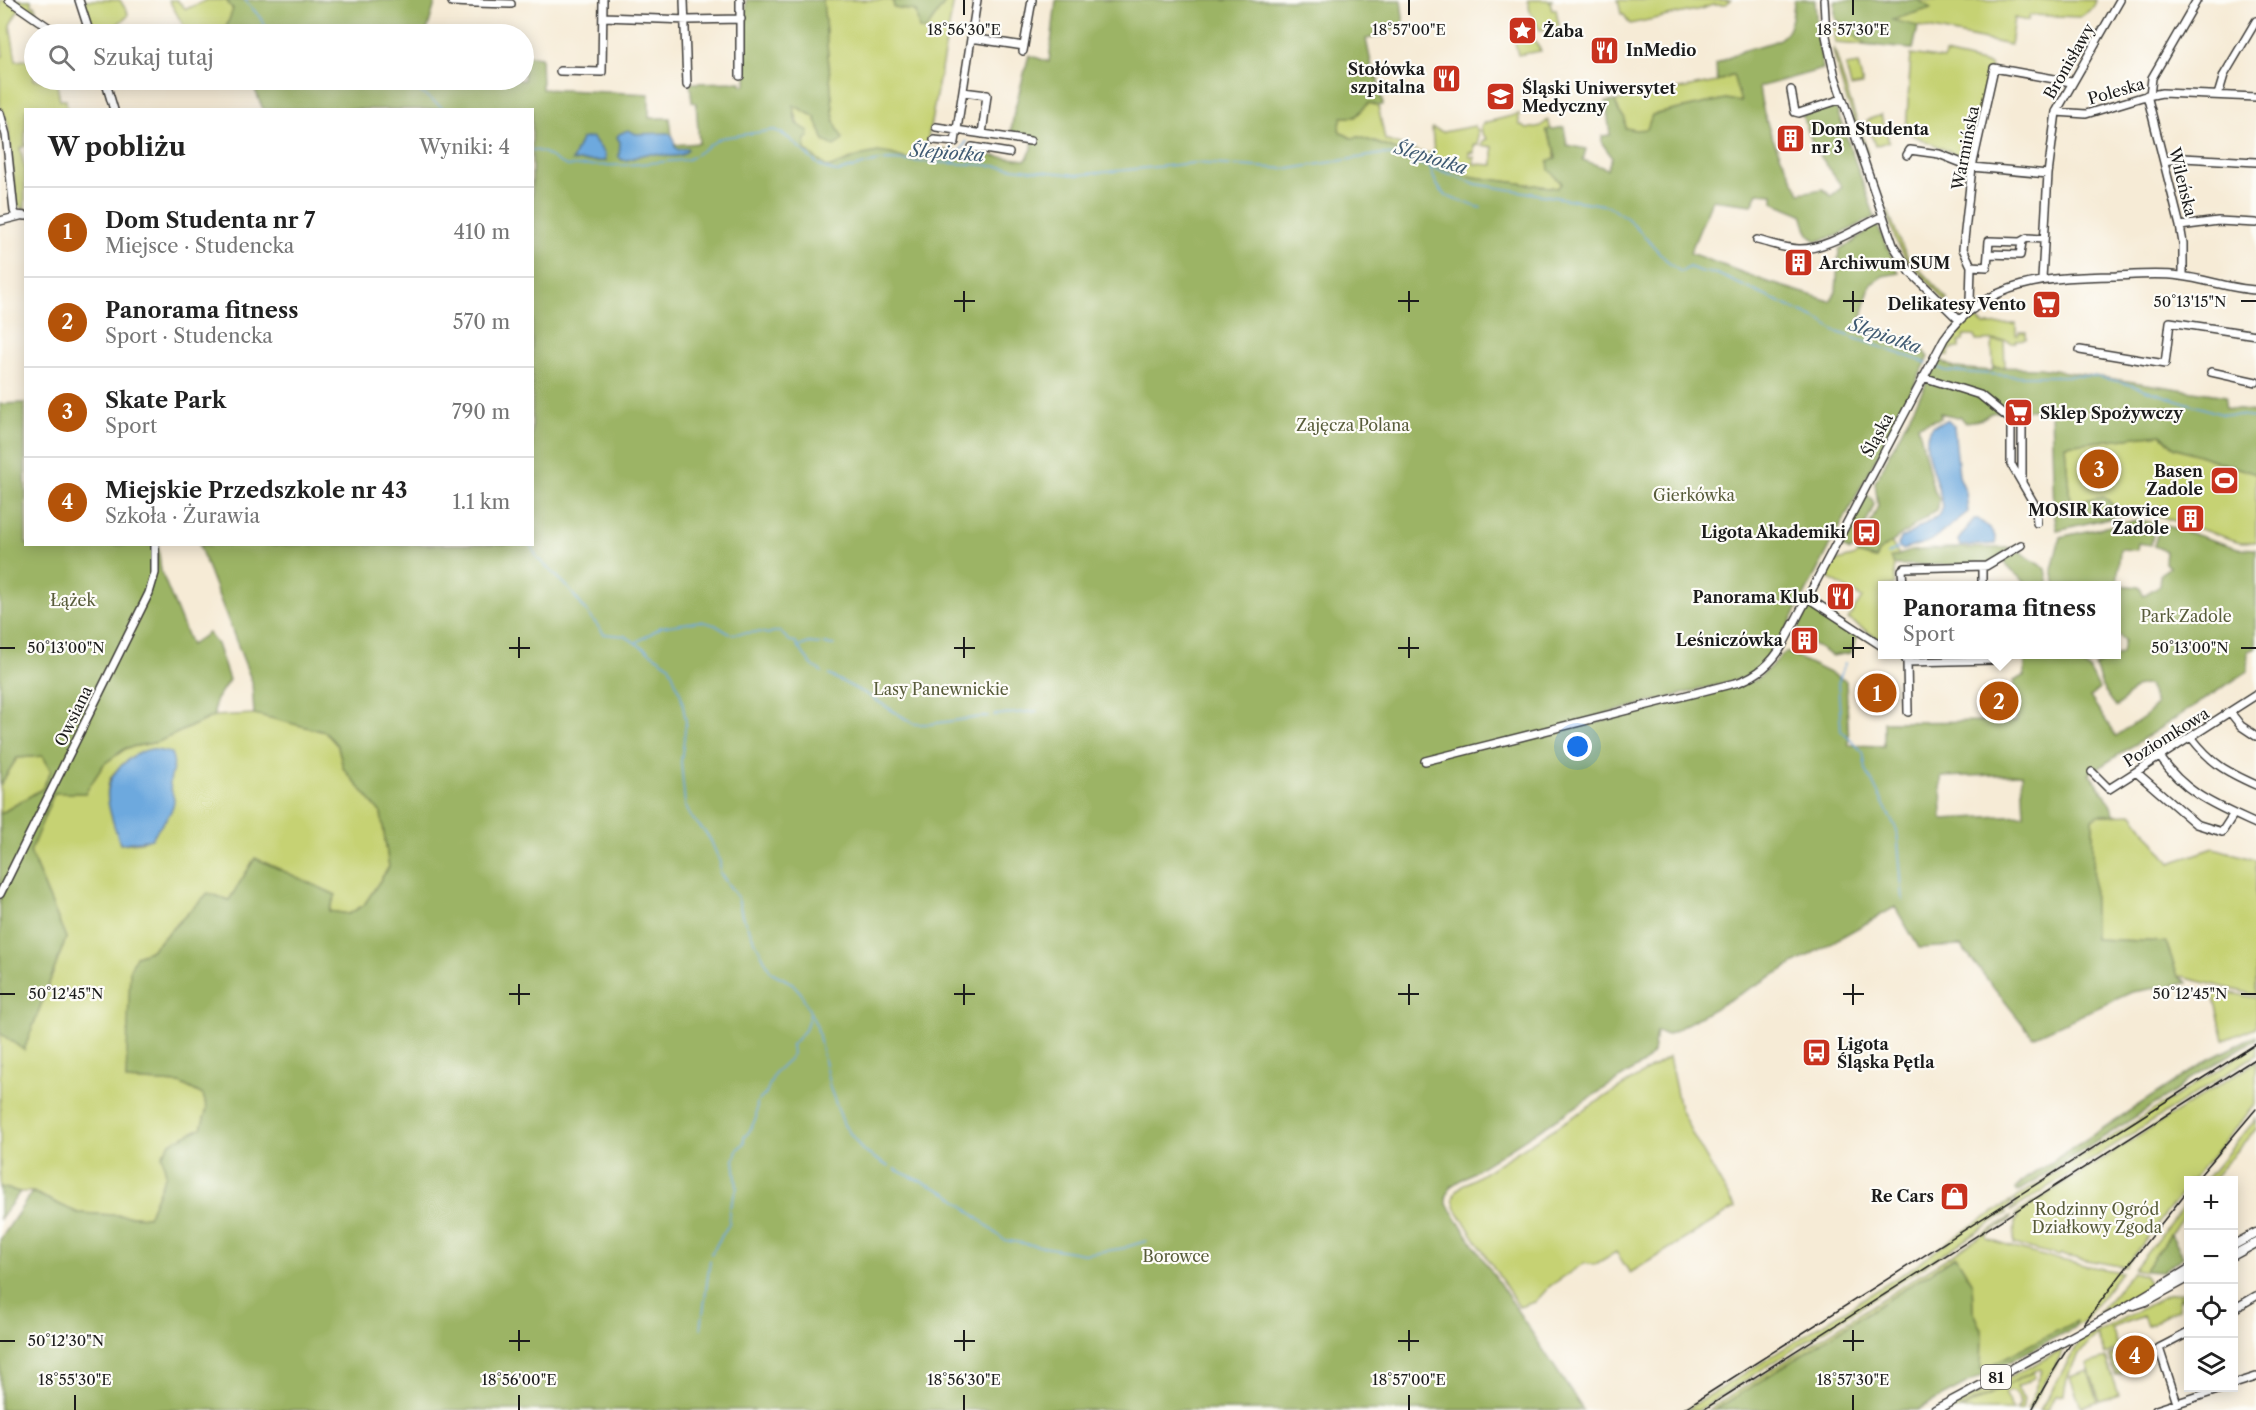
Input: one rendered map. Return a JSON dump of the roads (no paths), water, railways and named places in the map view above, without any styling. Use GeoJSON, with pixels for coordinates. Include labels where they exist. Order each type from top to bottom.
{"type":"FeatureCollection","features":[{"type":"Feature","properties":{"kind":"main road"},"geometry":{"type":"LineString","coordinates":[[2238,1243],[2256,1233]]}},
{"type":"Feature","properties":{"kind":"main road"},"geometry":{"type":"LineString","coordinates":[[2238,1253],[2256,1243]]}},
{"type":"Feature","properties":{"kind":"main road","name":"81"},"geometry":{"type":"LineString","coordinates":[[1935,1410],[2126,1308],[2184,1272]]}},
{"type":"Feature","properties":{"kind":"main road","name":"81"},"geometry":{"type":"LineString","coordinates":[[2126,1308],[2146,1301],[2184,1280]]}},
{"type":"Feature","properties":{"kind":"street"},"geometry":{"type":"LineString","coordinates":[[9,0],[44,24]]}},
{"type":"Feature","properties":{"kind":"street"},"geometry":{"type":"LineString","coordinates":[[79,0],[87,24]]}},
{"type":"Feature","properties":{"kind":"street"},"geometry":{"type":"LineString","coordinates":[[560,70],[602,72],[603,0]]}},
{"type":"Feature","properties":{"kind":"street"},"geometry":{"type":"LineString","coordinates":[[684,0],[687,85]]}},
{"type":"Feature","properties":{"kind":"street"},"geometry":{"type":"LineString","coordinates":[[740,0],[740,76]]}},
{"type":"Feature","properties":{"kind":"street"},"geometry":{"type":"LineString","coordinates":[[934,140],[955,142],[977,0]]}},
{"type":"Feature","properties":{"kind":"street"},"geometry":{"type":"LineString","coordinates":[[971,38],[1024,49],[1032,0]]}},
{"type":"Feature","properties":{"kind":"street"},"geometry":{"type":"LineString","coordinates":[[1824,0],[1827,47],[1842,99],[1893,244],[1902,261],[1917,279],[1959,320]]}},
{"type":"Feature","properties":{"kind":"street","name":"Bronisławy"},"geometry":{"type":"LineString","coordinates":[[2042,279],[2048,174],[2056,112],[2071,82],[2120,0]]}},
{"type":"Feature","properties":{"kind":"street"},"geometry":{"type":"LineString","coordinates":[[2148,95],[2152,78],[2197,0]]}},
{"type":"Feature","properties":{"kind":"street"},"geometry":{"type":"LineString","coordinates":[[452,2],[476,1],[511,4]]}},
{"type":"Feature","properties":{"kind":"street"},"geometry":{"type":"LineString","coordinates":[[603,17],[741,19]]}},
{"type":"Feature","properties":{"kind":"street"},"geometry":{"type":"LineString","coordinates":[[2218,95],[2224,75],[2256,21]]}},
{"type":"Feature","properties":{"kind":"street","name":"Warmińska"},"geometry":{"type":"LineString","coordinates":[[1973,309],[1970,302],[1971,266],[1963,249],[1972,167],[1994,68],[2071,82]]}},
{"type":"Feature","properties":{"kind":"street"},"geometry":{"type":"LineString","coordinates":[[108,90],[113,108]]}},
{"type":"Feature","properties":{"kind":"street"},"geometry":{"type":"LineString","coordinates":[[1791,90],[1795,112],[1799,113],[1842,99]]}},
{"type":"Feature","properties":{"kind":"street"},"geometry":{"type":"LineString","coordinates":[[963,92],[987,95],[982,134]]}},
{"type":"Feature","properties":{"kind":"street","name":"Poleska"},"geometry":{"type":"LineString","coordinates":[[2056,112],[2091,114],[2148,95],[2162,93],[2256,97]]}},
{"type":"Feature","properties":{"kind":"street","name":"Wileńska"},"geometry":{"type":"LineString","coordinates":[[2148,95],[2180,226],[2183,243],[2183,276]]}},
{"type":"Feature","properties":{"kind":"street"},"geometry":{"type":"LineString","coordinates":[[0,113],[6,135],[13,205],[20,216],[0,221]]}},
{"type":"Feature","properties":{"kind":"street"},"geometry":{"type":"LineString","coordinates":[[936,127],[1030,141]]}},
{"type":"Feature","properties":{"kind":"street"},"geometry":{"type":"LineString","coordinates":[[1000,151],[1003,137]]}},
{"type":"Feature","properties":{"kind":"street"},"geometry":{"type":"LineString","coordinates":[[972,147],[1009,153]]}},
{"type":"Feature","properties":{"kind":"street"},"geometry":{"type":"LineString","coordinates":[[1907,155],[1910,150],[1932,152],[1972,167],[2048,174]]}},
{"type":"Feature","properties":{"kind":"street"},"geometry":{"type":"LineString","coordinates":[[2164,161],[2183,158],[2256,162]]}},
{"type":"Feature","properties":{"kind":"street"},"geometry":{"type":"LineString","coordinates":[[1757,240],[1806,249],[1847,236],[1883,216]]}},
{"type":"Feature","properties":{"kind":"street"},"geometry":{"type":"LineString","coordinates":[[2180,226],[2218,221],[2256,223]]}},
{"type":"Feature","properties":{"kind":"street"},"geometry":{"type":"LineString","coordinates":[[1971,266],[1988,267],[1989,241],[2022,242],[2027,238],[2043,239]]}},
{"type":"Feature","properties":{"kind":"street"},"geometry":{"type":"LineString","coordinates":[[1988,254],[2020,255],[2022,242]]}},
{"type":"Feature","properties":{"kind":"street","name":"Śląska"},"geometry":{"type":"LineString","coordinates":[[1425,761],[1739,682],[1754,676],[1776,656],[1944,339],[1959,320],[2004,291],[2042,279],[2065,277],[2183,276],[2256,290]]}},
{"type":"Feature","properties":{"kind":"street"},"geometry":{"type":"LineString","coordinates":[[2080,350],[2165,364],[2170,322],[2256,335]]}},
{"type":"Feature","properties":{"kind":"street"},"geometry":{"type":"LineString","coordinates":[[2211,372],[2256,382]]}},
{"type":"Feature","properties":{"kind":"street"},"geometry":{"type":"LineString","coordinates":[[1923,377],[1980,395],[2011,420],[2022,422],[2022,483]]}},
{"type":"Feature","properties":{"kind":"street"},"geometry":{"type":"LineString","coordinates":[[2011,420],[2011,464],[2036,507],[2037,523]]}},
{"type":"Feature","properties":{"kind":"street"},"geometry":{"type":"LineString","coordinates":[[1903,581],[1902,570],[1905,568],[1984,566],[2021,544]]}},
{"type":"Feature","properties":{"kind":"street","name":"Owsiana"},"geometry":{"type":"LineString","coordinates":[[0,894],[149,593],[155,573],[155,546]]}},
{"type":"Feature","properties":{"kind":"street"},"geometry":{"type":"LineString","coordinates":[[1982,581],[1984,566]]}},
{"type":"Feature","properties":{"kind":"street"},"geometry":{"type":"LineString","coordinates":[[1808,598],[1878,643]]}},
{"type":"Feature","properties":{"kind":"street"},"geometry":{"type":"LineString","coordinates":[[1906,659],[1908,712]]}},
{"type":"Feature","properties":{"kind":"street"},"geometry":{"type":"LineString","coordinates":[[1907,662],[1994,659]]}},
{"type":"Feature","properties":{"kind":"street","name":"Poziomkowa"},"geometry":{"type":"LineString","coordinates":[[2092,772],[2109,789],[2256,695]]}},
{"type":"Feature","properties":{"kind":"street"},"geometry":{"type":"LineString","coordinates":[[2230,712],[2241,726],[2256,736]]}},
{"type":"Feature","properties":{"kind":"street"},"geometry":{"type":"LineString","coordinates":[[2191,737],[2207,758],[2221,768],[2256,785]]}},
{"type":"Feature","properties":{"kind":"street"},"geometry":{"type":"LineString","coordinates":[[2160,758],[2170,772],[2188,789],[2256,824]]}},
{"type":"Feature","properties":{"kind":"street"},"geometry":{"type":"LineString","coordinates":[[2136,772],[2196,824],[2222,832],[2233,814]]}},
{"type":"Feature","properties":{"kind":"street"},"geometry":{"type":"LineString","coordinates":[[2238,1307],[2256,1296]]}},
{"type":"Feature","properties":{"kind":"street"},"geometry":{"type":"LineString","coordinates":[[2177,1403],[2159,1348],[2184,1335]]}},
{"type":"Feature","properties":{"kind":"street"},"geometry":{"type":"LineString","coordinates":[[2238,1383],[2256,1377]]}},
{"type":"Feature","properties":{"kind":"street"},"geometry":{"type":"LineString","coordinates":[[2156,1410],[2168,1408],[2211,1392]]}},
{"type":"Feature","properties":{"kind":"water"},"geometry":{"type":"Polygon","coordinates":[[[628,130],[636,134],[668,133],[673,137],[678,150],[688,149],[674,156],[646,154],[622,160],[619,157],[620,142],[617,137],[628,130]]]}},
{"type":"Feature","properties":{"kind":"water"},"geometry":{"type":"Polygon","coordinates":[[[592,137],[605,154],[606,161],[572,161],[581,139],[592,137]]]}},
{"type":"Feature","properties":{"kind":"water"},"geometry":{"type":"Polygon","coordinates":[[[1947,420],[1954,426],[1959,476],[1966,492],[1968,512],[1931,541],[1902,550],[1898,545],[1901,539],[1938,516],[1943,507],[1927,443],[1932,426],[1947,420]]]}},
{"type":"Feature","properties":{"kind":"water"},"geometry":{"type":"Polygon","coordinates":[[[1974,519],[1978,519],[1990,530],[1995,536],[1996,544],[1961,546],[1958,540],[1974,519]]]}},
{"type":"Feature","properties":{"kind":"water"},"geometry":{"type":"Polygon","coordinates":[[[151,749],[171,753],[173,758],[170,784],[174,798],[173,806],[152,839],[120,844],[108,803],[110,783],[114,774],[125,762],[151,749]]]}},
{"type":"Feature","properties":{"kind":"waterway","name":"Ślepiotka"},"geometry":{"type":"LineString","coordinates":[[245,0],[264,24]]}},
{"type":"Feature","properties":{"kind":"waterway","name":"Ślepiotka"},"geometry":{"type":"LineString","coordinates":[[417,90],[443,108]]}},
{"type":"Feature","properties":{"kind":"waterway","name":"Ślepiotka"},"geometry":{"type":"LineString","coordinates":[[534,150],[542,152],[568,166],[626,165],[689,159],[720,138],[774,130],[783,134],[820,166],[838,172],[889,160],[985,165],[1077,175],[1194,163],[1289,169],[1382,154],[1391,155],[1476,184],[1609,206],[1628,219],[1671,265],[1681,272],[1689,267],[1717,274],[1821,321],[1837,332],[1927,363]]}},
{"type":"Feature","properties":{"kind":"waterway"},"geometry":{"type":"LineString","coordinates":[[953,163],[967,141]]}},
{"type":"Feature","properties":{"kind":"waterway"},"geometry":{"type":"LineString","coordinates":[[1430,167],[1442,192],[1454,199],[1481,208]]}},
{"type":"Feature","properties":{"kind":"waterway","name":"Ślepiotka"},"geometry":{"type":"LineString","coordinates":[[1934,366],[1946,371],[2016,376],[2092,376],[2121,382],[2221,414],[2256,418]]}},
{"type":"Feature","properties":{"kind":"waterway"},"geometry":{"type":"LineString","coordinates":[[531,546],[538,559],[565,584],[604,634],[625,636],[669,665],[681,695],[686,722],[681,762],[685,805],[691,817],[711,841],[720,862],[720,873],[738,898],[742,916],[771,972],[792,983],[801,993],[817,1027],[830,1088],[844,1125],[863,1151],[889,1167]]}},
{"type":"Feature","properties":{"kind":"waterway"},"geometry":{"type":"LineString","coordinates":[[1888,554],[1899,547]]}},
{"type":"Feature","properties":{"kind":"waterway"},"geometry":{"type":"LineString","coordinates":[[637,642],[661,627],[700,621],[715,625],[730,634],[780,632],[790,641],[796,642],[798,647],[809,643],[820,644]]}},
{"type":"Feature","properties":{"kind":"waterway"},"geometry":{"type":"LineString","coordinates":[[823,644],[834,645]]}},
{"type":"Feature","properties":{"kind":"waterway"},"geometry":{"type":"LineString","coordinates":[[798,647],[813,666],[822,672]]}},
{"type":"Feature","properties":{"kind":"waterway"},"geometry":{"type":"LineString","coordinates":[[1845,663],[1838,683],[1841,731],[1863,752],[1866,770],[1897,830],[1903,901]]}},
{"type":"Feature","properties":{"kind":"waterway"},"geometry":{"type":"LineString","coordinates":[[829,675],[866,694],[914,724],[988,716]]}},
{"type":"Feature","properties":{"kind":"waterway"},"geometry":{"type":"LineString","coordinates":[[994,715],[1037,711]]}},
{"type":"Feature","properties":{"kind":"waterway"},"geometry":{"type":"LineString","coordinates":[[711,1254],[729,1224],[729,1209],[737,1188],[734,1160],[737,1150],[744,1143],[744,1137],[756,1118],[757,1103],[766,1093],[775,1072],[792,1054],[791,1046],[805,1030],[810,1014]]}},
{"type":"Feature","properties":{"kind":"waterway"},"geometry":{"type":"LineString","coordinates":[[894,1169],[949,1194],[1004,1240],[1084,1254],[1125,1248]]}},
{"type":"Feature","properties":{"kind":"waterway"},"geometry":{"type":"LineString","coordinates":[[1126,1247],[1146,1241]]}},
{"type":"Feature","properties":{"kind":"waterway"},"geometry":{"type":"LineString","coordinates":[[701,1329],[710,1260]]}},
{"type":"Feature","properties":{"kind":"railway"},"geometry":{"type":"LineString","coordinates":[[1682,1410],[2256,1044]]}},
{"type":"Feature","properties":{"kind":"railway"},"geometry":{"type":"LineString","coordinates":[[1703,1410],[2256,1058]]}},
{"type":"Feature","properties":{"kind":"railway"},"geometry":{"type":"LineString","coordinates":[[2199,1176],[2256,1109]]}},
{"type":"Feature","properties":{"kind":"railway"},"geometry":{"type":"LineString","coordinates":[[2032,1410],[2048,1380],[2084,1324],[2184,1195]]}},
{"type":"Feature","properties":{"kind":"place","name":"Żaba"},"geometry":{"type":"Point","coordinates":[1522,31]}},
{"type":"Feature","properties":{"kind":"place","name":"InMedio"},"geometry":{"type":"Point","coordinates":[1605,50]}},
{"type":"Feature","properties":{"kind":"place","name":"Stołówka szpitalna"},"geometry":{"type":"Point","coordinates":[1446,78]}},
{"type":"Feature","properties":{"kind":"place","name":"Śląski Uniwersytet Medyczny"},"geometry":{"type":"Point","coordinates":[1501,97]}},
{"type":"Feature","properties":{"kind":"place","name":"Dom Studenta nr 3"},"geometry":{"type":"Point","coordinates":[1790,138]}},
{"type":"Feature","properties":{"kind":"place","name":"Archiwum SUM"},"geometry":{"type":"Point","coordinates":[1798,263]}},
{"type":"Feature","properties":{"kind":"place","name":"Delikatesy Vento"},"geometry":{"type":"Point","coordinates":[2047,304]}},
{"type":"Feature","properties":{"kind":"place","name":"Sklep Spożywczy"},"geometry":{"type":"Point","coordinates":[2019,413]}},
{"type":"Feature","properties":{"kind":"place","name":"Skate Park"},"geometry":{"type":"Point","coordinates":[2099,469]}},
{"type":"Feature","properties":{"kind":"place","name":"Basen Zadole"},"geometry":{"type":"Point","coordinates":[2224,480]}},
{"type":"Feature","properties":{"kind":"place","name":"MOSIR Katowice Zadole"},"geometry":{"type":"Point","coordinates":[2190,519]}},
{"type":"Feature","properties":{"kind":"place","name":"Ligota Akademiki"},"geometry":{"type":"Point","coordinates":[1867,532]}},
{"type":"Feature","properties":{"kind":"place","name":"Panorama Klub"},"geometry":{"type":"Point","coordinates":[1840,597]}},
{"type":"Feature","properties":{"kind":"place","name":"Leśniczówka"},"geometry":{"type":"Point","coordinates":[1804,640]}},
{"type":"Feature","properties":{"kind":"place","name":"Dom Studenta nr 7"},"geometry":{"type":"Point","coordinates":[1877,693]}},
{"type":"Feature","properties":{"kind":"place","name":"Panorama fitness"},"geometry":{"type":"Point","coordinates":[1999,701]}},
{"type":"Feature","properties":{"kind":"place","name":"Ligota Śląska Pętla"},"geometry":{"type":"Point","coordinates":[1816,1053]}},
{"type":"Feature","properties":{"kind":"place","name":"Re Cars"},"geometry":{"type":"Point","coordinates":[1955,1196]}},
{"type":"Feature","properties":{"kind":"place","name":"Miejskie Przedszkole nr 43"},"geometry":{"type":"Point","coordinates":[2135,1355]}},
{"type":"Feature","properties":{"kind":"park label","name":"Zajęcza Polana"},"geometry":{"type":"Point","coordinates":[1353,425]}},
{"type":"Feature","properties":{"kind":"park label","name":"Gierkówka"},"geometry":{"type":"Point","coordinates":[1694,495]}},
{"type":"Feature","properties":{"kind":"park label","name":"Łążek"},"geometry":{"type":"Point","coordinates":[73,600]}},
{"type":"Feature","properties":{"kind":"park label","name":"Park Zadole"},"geometry":{"type":"Point","coordinates":[2186,616]}},
{"type":"Feature","properties":{"kind":"park label","name":"Lasy Panewnickie"},"geometry":{"type":"Point","coordinates":[941,689]}},
{"type":"Feature","properties":{"kind":"park label","name":"Rodzinny Ogród Działkowy Zgoda"},"geometry":{"type":"Point","coordinates":[2097,1218]}},
{"type":"Feature","properties":{"kind":"park label","name":"Borowce"},"geometry":{"type":"Point","coordinates":[1176,1256]}}]}
